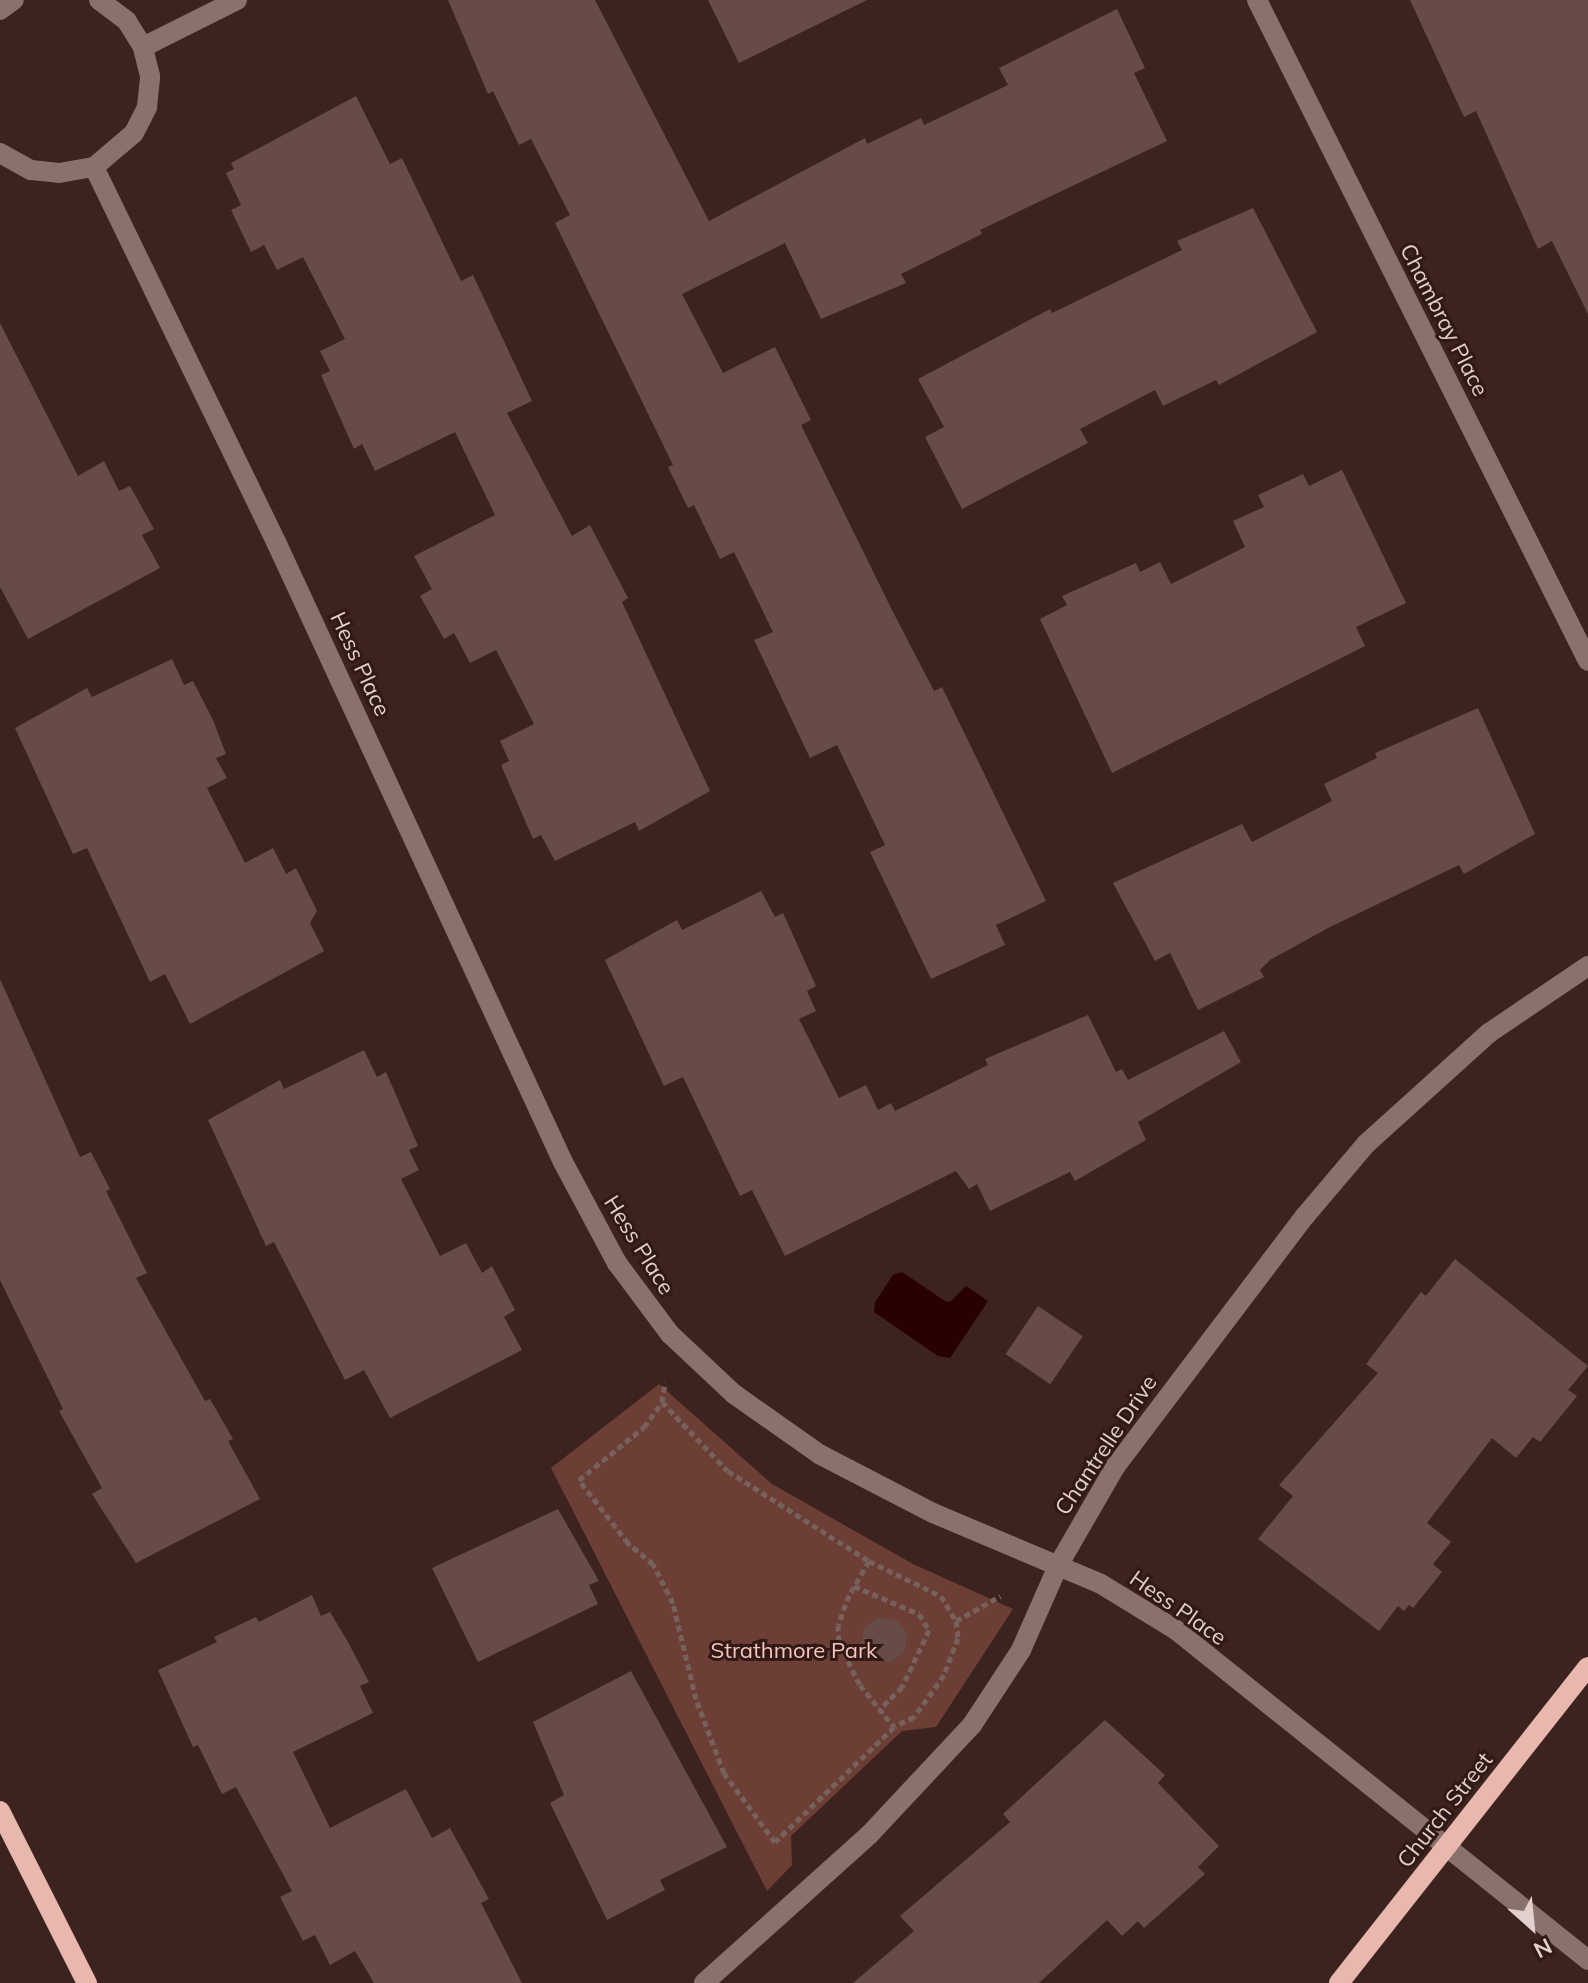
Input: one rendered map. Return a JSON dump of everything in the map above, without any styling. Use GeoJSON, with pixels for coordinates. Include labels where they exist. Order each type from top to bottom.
{"type":"FeatureCollection","features":[{"type":"Feature","properties":{"kind":"main road","name":"Church Street"},"geometry":{"type":"LineString","coordinates":[[1339,1983],[1588,1667]]}},
{"type":"Feature","properties":{"kind":"main road"},"geometry":{"type":"LineString","coordinates":[[0,1811],[87,1983]]}},
{"type":"Feature","properties":{"kind":"street"},"geometry":{"type":"LineString","coordinates":[[0,10],[14,0]]}},
{"type":"Feature","properties":{"kind":"street"},"geometry":{"type":"LineString","coordinates":[[0,153],[31,170],[59,173],[94,167],[134,133],[147,107],[150,76],[143,47],[127,21],[99,0]]}},
{"type":"Feature","properties":{"kind":"street"},"geometry":{"type":"LineString","coordinates":[[143,47],[237,0]]}},
{"type":"Feature","properties":{"kind":"street","name":"Chambray Place"},"geometry":{"type":"LineString","coordinates":[[1257,0],[1588,661]]}},
{"type":"Feature","properties":{"kind":"street","name":"Hess Place"},"geometry":{"type":"LineString","coordinates":[[94,167],[563,1162],[617,1263],[670,1334],[734,1394],[819,1454],[933,1513],[1059,1564],[1176,1630],[1588,1960]]}},
{"type":"Feature","properties":{"kind":"street","name":"Chantrelle Drive"},"geometry":{"type":"LineString","coordinates":[[704,1983],[869,1835],[972,1725],[1021,1650],[1059,1564],[1115,1467],[1156,1409],[1366,1144],[1489,1033],[1588,966]]}},
{"type":"Feature","properties":{"kind":"path"},"geometry":{"type":"LineString","coordinates":[[662,1402],[728,1471],[869,1561],[941,1596],[956,1621],[958,1638],[944,1675],[914,1717],[894,1727],[775,1842],[724,1773],[696,1699],[673,1603],[653,1564],[628,1543],[579,1480],[644,1427],[662,1402],[670,1334]]}},
{"type":"Feature","properties":{"kind":"path"},"geometry":{"type":"LineString","coordinates":[[869,1561],[854,1586],[838,1625],[839,1643],[860,1685],[894,1727]]}},
{"type":"Feature","properties":{"kind":"path"},"geometry":{"type":"LineString","coordinates":[[854,1586],[919,1614],[929,1630],[902,1687],[880,1709]]}},
{"type":"Feature","properties":{"kind":"green space","name":"Strathmore Park"},"geometry":{"type":"Polygon","coordinates":[[[659,1384],[772,1484],[913,1564],[1013,1609],[936,1727],[902,1731],[791,1836],[792,1865],[767,1891],[551,1468],[659,1384]]]}},
{"type":"Feature","properties":{"kind":"shaded area"},"geometry":{"type":"Polygon","coordinates":[[[902,1272],[945,1301],[950,1302],[966,1286],[988,1301],[950,1358],[938,1356],[874,1312],[875,1302],[893,1275],[902,1272]]]}},
{"type":"Feature","properties":{"kind":"building"},"geometry":{"type":"Polygon","coordinates":[[[448,0],[595,0],[709,221],[865,138],[867,144],[921,118],[924,125],[1008,85],[999,68],[1117,9],[1145,68],[1134,73],[1167,141],[980,230],[982,234],[901,274],[906,283],[821,319],[785,243],[682,294],[723,373],[775,347],[811,420],[801,425],[934,691],[942,687],[1046,901],[996,925],[1005,945],[931,979],[870,852],[885,845],[837,745],[810,758],[754,640],[773,632],[734,552],[720,559],[694,505],[688,508],[668,467],[673,465],[555,223],[570,215],[531,139],[519,145],[493,91],[488,94],[448,0]]]}},
{"type":"Feature","properties":{"kind":"building"},"geometry":{"type":"Polygon","coordinates":[[[708,0],[867,0],[739,63],[708,0]]]}},
{"type":"Feature","properties":{"kind":"building"},"geometry":{"type":"Polygon","coordinates":[[[1410,0],[1588,0],[1588,314],[1552,241],[1538,249],[1476,111],[1464,117],[1410,0]]]}},
{"type":"Feature","properties":{"kind":"building"},"geometry":{"type":"Polygon","coordinates":[[[356,96],[390,164],[402,158],[461,281],[473,275],[532,401],[507,413],[572,536],[590,525],[628,598],[622,602],[710,791],[639,831],[635,822],[555,861],[541,835],[533,839],[501,765],[509,761],[500,741],[534,724],[496,650],[470,663],[454,633],[444,639],[420,596],[432,589],[414,556],[495,515],[455,432],[375,471],[362,444],[354,449],[321,375],[330,371],[320,351],[345,339],[303,257],[277,270],[264,245],[251,252],[231,210],[241,205],[226,173],[234,169],[231,163],[356,96]]]}},
{"type":"Feature","properties":{"kind":"building"},"geometry":{"type":"Polygon","coordinates":[[[1253,208],[1317,332],[1219,385],[1216,380],[1163,406],[1155,390],[1080,429],[1088,443],[962,509],[925,437],[944,427],[918,379],[1050,309],[1052,313],[1182,250],[1177,241],[1253,208]]]}},
{"type":"Feature","properties":{"kind":"building"},"geometry":{"type":"Polygon","coordinates":[[[0,323],[78,476],[104,461],[119,491],[130,486],[154,529],[142,535],[160,568],[28,639],[0,587],[0,323]]]}},
{"type":"Feature","properties":{"kind":"building"},"geometry":{"type":"Polygon","coordinates":[[[1342,470],[1406,603],[1356,627],[1365,646],[1112,773],[1040,619],[1067,605],[1062,596],[1136,563],[1140,572],[1160,562],[1171,584],[1245,547],[1233,521],[1264,507],[1258,495],[1303,474],[1309,486],[1342,470]]]}},
{"type":"Feature","properties":{"kind":"building"},"geometry":{"type":"Polygon","coordinates":[[[172,659],[184,685],[193,681],[226,754],[216,758],[227,778],[207,788],[245,863],[273,848],[286,874],[296,868],[317,911],[310,923],[324,951],[190,1024],[165,974],[150,982],[87,848],[73,854],[15,728],[87,688],[92,697],[172,659]]]}},
{"type":"Feature","properties":{"kind":"building"},"geometry":{"type":"Polygon","coordinates":[[[1478,708],[1535,834],[1464,874],[1459,865],[1328,928],[1270,960],[1260,970],[1264,977],[1198,1010],[1170,953],[1155,961],[1113,883],[1242,824],[1252,842],[1332,801],[1324,784],[1377,758],[1375,753],[1478,708]]]}},
{"type":"Feature","properties":{"kind":"building"},"geometry":{"type":"Polygon","coordinates":[[[761,891],[775,917],[783,913],[816,986],[807,991],[816,1011],[799,1019],[839,1098],[866,1085],[878,1110],[891,1103],[895,1111],[988,1065],[985,1059],[1088,1015],[1116,1072],[1122,1069],[1128,1080],[1224,1031],[1241,1062],[1138,1122],[1146,1140],[1075,1181],[1070,1172],[990,1211],[977,1184],[969,1189],[956,1171],[785,1256],[752,1190],[740,1196],[683,1077],[664,1086],[605,960],[677,920],[682,930],[761,891]]]}},
{"type":"Feature","properties":{"kind":"building"},"geometry":{"type":"Polygon","coordinates":[[[0,979],[80,1157],[91,1152],[110,1189],[106,1191],[147,1273],[136,1278],[205,1401],[210,1399],[233,1439],[228,1441],[260,1499],[136,1563],[92,1494],[102,1488],[59,1411],[63,1409],[0,1280],[0,979]]]}},
{"type":"Feature","properties":{"kind":"building"},"geometry":{"type":"Polygon","coordinates":[[[364,1050],[377,1077],[386,1072],[418,1146],[409,1150],[419,1170],[401,1179],[440,1256],[466,1243],[482,1273],[492,1266],[515,1310],[504,1317],[522,1350],[390,1418],[364,1370],[345,1380],[274,1242],[266,1246],[208,1120],[280,1080],[284,1089],[364,1050]]]}},
{"type":"Feature","properties":{"kind":"building"},"geometry":{"type":"Polygon","coordinates":[[[1455,1259],[1588,1366],[1568,1390],[1577,1396],[1540,1442],[1533,1437],[1516,1458],[1492,1438],[1427,1523],[1451,1542],[1433,1564],[1442,1572],[1413,1608],[1409,1605],[1404,1611],[1398,1606],[1379,1631],[1258,1539],[1293,1496],[1279,1485],[1378,1373],[1366,1364],[1421,1292],[1426,1296],[1455,1259]]]}},
{"type":"Feature","properties":{"kind":"building"},"geometry":{"type":"Polygon","coordinates":[[[1038,1306],[1083,1336],[1050,1384],[1006,1354],[1038,1306]]]}},
{"type":"Feature","properties":{"kind":"building"},"geometry":{"type":"Polygon","coordinates":[[[558,1509],[599,1581],[589,1585],[598,1604],[478,1662],[432,1568],[558,1509]]]}},
{"type":"Feature","properties":{"kind":"building"},"geometry":{"type":"Polygon","coordinates":[[[312,1595],[321,1616],[330,1612],[369,1682],[360,1686],[373,1713],[293,1752],[330,1828],[406,1789],[432,1838],[450,1828],[489,1899],[481,1903],[522,1983],[374,1983],[355,1951],[330,1965],[315,1935],[303,1941],[280,1897],[292,1891],[236,1787],[222,1794],[198,1745],[193,1747],[158,1670],[217,1642],[214,1637],[256,1617],[259,1622],[312,1595]]]}},
{"type":"Feature","properties":{"kind":"building"},"geometry":{"type":"Polygon","coordinates":[[[878,1617],[896,1620],[907,1633],[905,1651],[890,1663],[859,1656],[864,1628],[878,1617]]]}},
{"type":"Feature","properties":{"kind":"building"},"geometry":{"type":"Polygon","coordinates":[[[631,1671],[727,1847],[660,1880],[665,1890],[607,1920],[550,1803],[564,1795],[533,1722],[631,1671]]]}},
{"type":"Feature","properties":{"kind":"building"},"geometry":{"type":"Polygon","coordinates":[[[1105,1720],[1165,1775],[1158,1783],[1219,1846],[1198,1867],[1205,1874],[1144,1928],[1138,1921],[1122,1936],[1107,1920],[1039,1983],[853,1983],[914,1931],[900,1916],[1010,1822],[1003,1814],[1105,1720]]]}}]}
